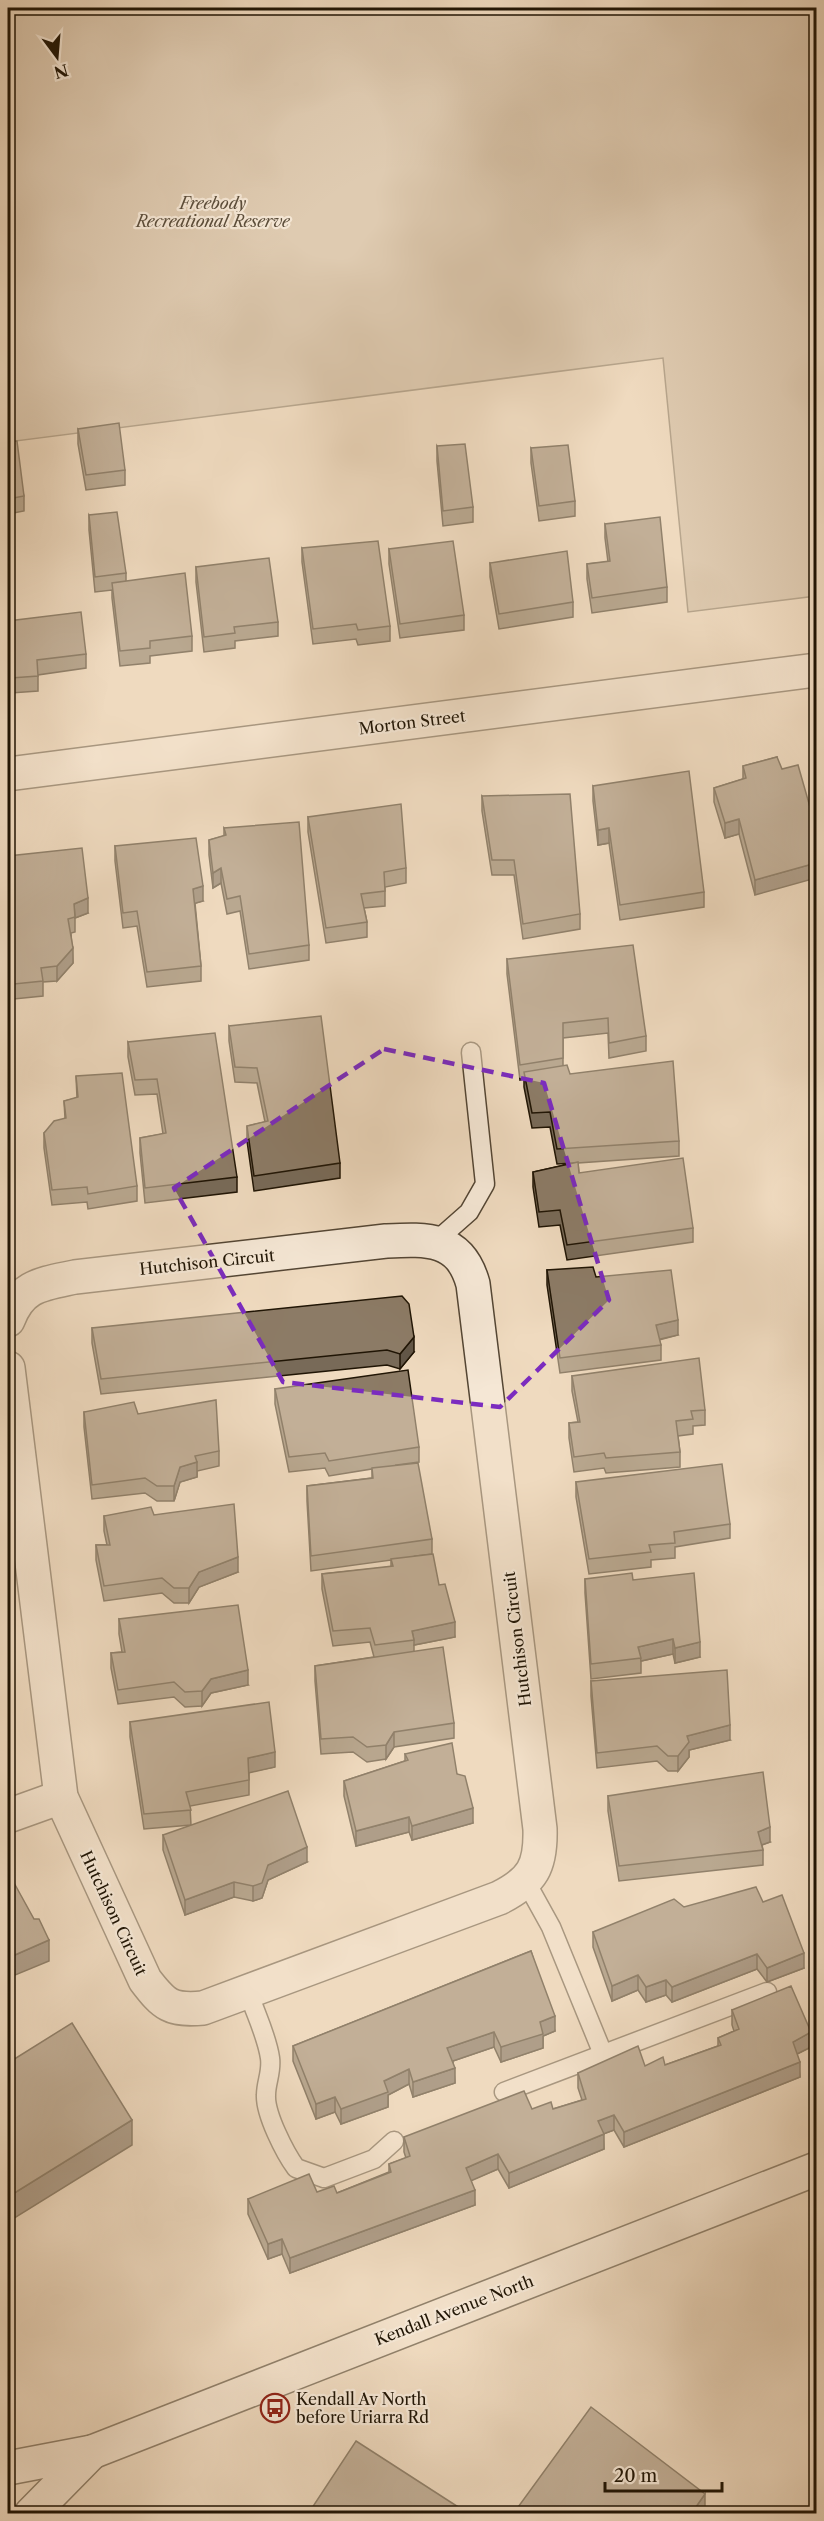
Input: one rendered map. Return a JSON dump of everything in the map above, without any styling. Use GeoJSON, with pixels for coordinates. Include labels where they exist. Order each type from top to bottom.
{"type":"FeatureCollection","features":[{"type":"Feature","properties":{"kind":"street","name":"Morton Street"},"geometry":{"type":"LineString","coordinates":[[8,774],[816,670]]}},
{"type":"Feature","properties":{"kind":"street","name":"Hutchison Circuit"},"geometry":{"type":"LineString","coordinates":[[8,1320],[12,1308],[24,1292],[49,1282],[75,1277],[386,1241],[435,1242],[448,1246],[458,1255],[468,1268],[473,1284],[540,1829],[539,1859],[525,1880],[499,1898],[203,2008],[177,2010],[155,1994],[145,1980],[61,1797],[8,1368]]}},
{"type":"Feature","properties":{"kind":"street"},"geometry":{"type":"LineString","coordinates":[[8,1816],[61,1797]]}},
{"type":"Feature","properties":{"kind":"street","name":"Kendall Avenue North"},"geometry":{"type":"LineString","coordinates":[[8,2468],[92,2452],[816,2169]]}},
{"type":"Feature","properties":{"kind":"street","name":"Kendall Avenue North"},"geometry":{"type":"LineString","coordinates":[[31,2514],[92,2452]]}},
{"type":"Feature","properties":{"kind":"lane"},"geometry":{"type":"LineString","coordinates":[[435,1242],[469,1212],[485,1184],[471,1052]]}},
{"type":"Feature","properties":{"kind":"lane"},"geometry":{"type":"LineString","coordinates":[[525,1880],[546,1917],[603,2054]]}},
{"type":"Feature","properties":{"kind":"lane"},"geometry":{"type":"LineString","coordinates":[[248,1991],[270,2056],[271,2071],[266,2096],[267,2109],[296,2168],[324,2178],[374,2159],[394,2141]]}},
{"type":"Feature","properties":{"kind":"lane"},"geometry":{"type":"LineString","coordinates":[[504,2092],[767,1992]]}},
{"type":"Feature","properties":{"kind":"highlighted area"},"geometry":{"type":"Polygon","coordinates":[[[384,1049],[544,1083],[609,1300],[500,1407],[283,1382],[174,1188],[384,1049]]]}},
{"type":"Feature","properties":{"kind":"green space","name":"Freebody Recreational Reserve"},"geometry":{"type":"Polygon","coordinates":[[[8,8],[816,8],[816,596],[688,612],[663,358],[8,442],[8,8]]]}},
{"type":"Feature","properties":{"kind":"building"},"geometry":{"type":"Polygon","coordinates":[[[119,423],[125,470],[86,475],[78,429],[119,423]]]}},
{"type":"Feature","properties":{"kind":"building"},"geometry":{"type":"Polygon","coordinates":[[[17,441],[24,496],[8,499],[8,442],[17,441]]]}},
{"type":"Feature","properties":{"kind":"building"},"geometry":{"type":"Polygon","coordinates":[[[465,444],[473,507],[443,511],[437,446],[465,444]]]}},
{"type":"Feature","properties":{"kind":"building"},"geometry":{"type":"Polygon","coordinates":[[[568,445],[575,501],[539,506],[531,448],[568,445]]]}},
{"type":"Feature","properties":{"kind":"building"},"geometry":{"type":"Polygon","coordinates":[[[117,512],[126,573],[95,577],[89,515],[117,512]]]}},
{"type":"Feature","properties":{"kind":"building"},"geometry":{"type":"Polygon","coordinates":[[[660,517],[667,587],[592,598],[587,564],[610,561],[605,524],[660,517]]]}},
{"type":"Feature","properties":{"kind":"building"},"geometry":{"type":"Polygon","coordinates":[[[378,541],[390,626],[358,630],[356,624],[313,629],[302,548],[378,541]]]}},
{"type":"Feature","properties":{"kind":"building"},"geometry":{"type":"Polygon","coordinates":[[[453,541],[464,615],[400,624],[389,549],[453,541]]]}},
{"type":"Feature","properties":{"kind":"building"},"geometry":{"type":"Polygon","coordinates":[[[567,551],[573,602],[499,614],[490,563],[567,551]]]}},
{"type":"Feature","properties":{"kind":"building"},"geometry":{"type":"Polygon","coordinates":[[[269,558],[278,622],[234,627],[235,633],[204,637],[196,567],[269,558]]]}},
{"type":"Feature","properties":{"kind":"building"},"geometry":{"type":"Polygon","coordinates":[[[185,573],[192,636],[150,641],[150,648],[120,651],[112,583],[185,573]]]}},
{"type":"Feature","properties":{"kind":"building"},"geometry":{"type":"Polygon","coordinates":[[[81,612],[86,654],[37,660],[38,676],[11,678],[8,621],[81,612]]]}},
{"type":"Feature","properties":{"kind":"building"},"geometry":{"type":"Polygon","coordinates":[[[777,757],[782,769],[798,765],[816,828],[816,863],[755,880],[739,819],[725,823],[714,788],[746,778],[743,766],[777,757]]]}},
{"type":"Feature","properties":{"kind":"building"},"geometry":{"type":"Polygon","coordinates":[[[689,771],[704,892],[620,905],[609,828],[598,830],[593,786],[689,771]]]}},
{"type":"Feature","properties":{"kind":"building"},"geometry":{"type":"Polygon","coordinates":[[[570,794],[580,914],[523,924],[514,860],[492,860],[482,796],[570,794]]]}},
{"type":"Feature","properties":{"kind":"building"},"geometry":{"type":"Polygon","coordinates":[[[401,804],[406,868],[384,872],[385,891],[361,894],[367,922],[326,928],[308,817],[401,804]]]}},
{"type":"Feature","properties":{"kind":"building"},"geometry":{"type":"Polygon","coordinates":[[[299,822],[309,945],[249,954],[240,896],[227,899],[221,868],[213,873],[209,840],[226,835],[224,828],[299,822]]]}},
{"type":"Feature","properties":{"kind":"building"},"geometry":{"type":"Polygon","coordinates":[[[196,838],[203,886],[193,889],[201,966],[147,972],[137,911],[123,913],[115,846],[196,838]]]}},
{"type":"Feature","properties":{"kind":"building"},"geometry":{"type":"Polygon","coordinates":[[[82,848],[88,898],[74,904],[75,917],[68,919],[73,948],[57,966],[41,968],[43,981],[14,984],[8,935],[8,856],[82,848]]]}},
{"type":"Feature","properties":{"kind":"building"},"geometry":{"type":"Polygon","coordinates":[[[633,945],[646,1036],[609,1043],[608,1018],[563,1023],[563,1058],[520,1065],[507,959],[633,945]]]}},
{"type":"Feature","properties":{"kind":"building"},"geometry":{"type":"Polygon","coordinates":[[[321,1016],[340,1163],[254,1176],[247,1126],[268,1121],[257,1068],[235,1067],[229,1026],[321,1016]]]}},
{"type":"Feature","properties":{"kind":"building"},"geometry":{"type":"Polygon","coordinates":[[[215,1033],[237,1177],[145,1188],[140,1138],[166,1133],[157,1079],[135,1080],[128,1042],[215,1033]]]}},
{"type":"Feature","properties":{"kind":"building"},"geometry":{"type":"Polygon","coordinates":[[[673,1061],[679,1141],[557,1149],[550,1112],[532,1113],[524,1072],[567,1065],[570,1074],[673,1061]]]}},
{"type":"Feature","properties":{"kind":"building"},"geometry":{"type":"Polygon","coordinates":[[[122,1073],[137,1186],[88,1194],[87,1187],[52,1190],[44,1133],[54,1121],[66,1118],[64,1101],[78,1097],[76,1076],[122,1073]]]}},
{"type":"Feature","properties":{"kind":"building"},"geometry":{"type":"Polygon","coordinates":[[[8,1104],[14,1145],[8,1146],[8,1104]]]}},
{"type":"Feature","properties":{"kind":"building"},"geometry":{"type":"Polygon","coordinates":[[[683,1158],[693,1228],[567,1245],[560,1210],[539,1212],[533,1172],[578,1162],[579,1173],[683,1158]]]}},
{"type":"Feature","properties":{"kind":"building"},"geometry":{"type":"Polygon","coordinates":[[[593,1267],[596,1277],[671,1270],[678,1320],[656,1325],[661,1345],[560,1358],[547,1270],[593,1267]]]}},
{"type":"Feature","properties":{"kind":"building"},"geometry":{"type":"Polygon","coordinates":[[[402,1296],[409,1304],[414,1337],[400,1354],[387,1350],[101,1379],[92,1328],[402,1296]]]}},
{"type":"Feature","properties":{"kind":"building"},"geometry":{"type":"Polygon","coordinates":[[[699,1358],[705,1410],[691,1411],[693,1419],[676,1421],[680,1452],[606,1458],[604,1453],[574,1457],[569,1423],[580,1422],[572,1376],[699,1358]]]}},
{"type":"Feature","properties":{"kind":"building"},"geometry":{"type":"Polygon","coordinates":[[[408,1370],[419,1447],[329,1461],[325,1453],[289,1457],[275,1389],[408,1370]]]}},
{"type":"Feature","properties":{"kind":"building"},"geometry":{"type":"Polygon","coordinates":[[[216,1400],[219,1451],[195,1456],[197,1462],[180,1467],[174,1486],[157,1486],[145,1478],[92,1485],[84,1412],[134,1402],[138,1414],[216,1400]]]}},
{"type":"Feature","properties":{"kind":"building"},"geometry":{"type":"Polygon","coordinates":[[[418,1463],[432,1539],[311,1556],[307,1486],[373,1478],[372,1468],[418,1463]]]}},
{"type":"Feature","properties":{"kind":"building"},"geometry":{"type":"Polygon","coordinates":[[[722,1464],[730,1524],[674,1532],[675,1543],[649,1545],[651,1552],[589,1559],[576,1482],[722,1464]]]}},
{"type":"Feature","properties":{"kind":"building"},"geometry":{"type":"Polygon","coordinates":[[[234,1504],[238,1557],[199,1572],[189,1588],[174,1588],[162,1578],[104,1586],[96,1545],[110,1545],[104,1516],[151,1507],[154,1515],[234,1504]]]}},
{"type":"Feature","properties":{"kind":"building"},"geometry":{"type":"Polygon","coordinates":[[[433,1554],[439,1585],[445,1584],[455,1622],[412,1631],[414,1640],[375,1645],[370,1628],[333,1631],[322,1574],[393,1566],[391,1559],[433,1554]]]}},
{"type":"Feature","properties":{"kind":"building"},"geometry":{"type":"Polygon","coordinates":[[[632,1573],[633,1580],[694,1573],[700,1642],[675,1648],[673,1639],[638,1647],[641,1658],[591,1664],[585,1579],[632,1573]]]}},
{"type":"Feature","properties":{"kind":"building"},"geometry":{"type":"Polygon","coordinates":[[[238,1605],[248,1670],[211,1679],[202,1691],[185,1692],[174,1682],[118,1690],[111,1653],[125,1652],[119,1619],[238,1605]]]}},
{"type":"Feature","properties":{"kind":"building"},"geometry":{"type":"Polygon","coordinates":[[[443,1647],[454,1723],[394,1732],[386,1745],[367,1747],[353,1737],[321,1739],[315,1666],[443,1647]]]}},
{"type":"Feature","properties":{"kind":"building"},"geometry":{"type":"Polygon","coordinates":[[[727,1670],[730,1725],[687,1736],[689,1742],[678,1756],[668,1756],[657,1746],[597,1753],[591,1681],[727,1670]]]}},
{"type":"Feature","properties":{"kind":"building"},"geometry":{"type":"Polygon","coordinates":[[[269,1702],[275,1752],[248,1758],[249,1780],[186,1792],[191,1810],[144,1814],[130,1722],[269,1702]]]}},
{"type":"Feature","properties":{"kind":"building"},"geometry":{"type":"Polygon","coordinates":[[[452,1743],[457,1774],[465,1776],[473,1808],[412,1826],[409,1817],[356,1831],[344,1781],[408,1760],[405,1754],[452,1743]]]}},
{"type":"Feature","properties":{"kind":"building"},"geometry":{"type":"Polygon","coordinates":[[[763,1772],[770,1827],[758,1832],[763,1850],[619,1866],[608,1796],[763,1772]]]}},
{"type":"Feature","properties":{"kind":"building"},"geometry":{"type":"Polygon","coordinates":[[[288,1791],[307,1847],[268,1865],[262,1883],[253,1886],[234,1882],[185,1900],[163,1835],[288,1791]]]}},
{"type":"Feature","properties":{"kind":"building"},"geometry":{"type":"Polygon","coordinates":[[[13,1881],[34,1919],[39,1919],[49,1940],[8,1958],[8,1883],[13,1881]]]}},
{"type":"Feature","properties":{"kind":"building"},"geometry":{"type":"Polygon","coordinates":[[[756,1887],[763,1902],[782,1895],[804,1953],[767,1968],[757,1954],[672,1987],[666,1980],[646,1987],[638,1975],[612,1986],[593,1932],[674,1899],[684,1907],[756,1887]]]}},
{"type":"Feature","properties":{"kind":"building"},"geometry":{"type":"Polygon","coordinates":[[[531,1951],[555,2016],[540,2022],[543,2034],[501,2047],[494,2032],[447,2048],[455,2068],[413,2082],[409,2069],[384,2081],[388,2092],[341,2109],[335,2097],[316,2104],[293,2046],[531,1951]]]}},
{"type":"Feature","properties":{"kind":"building"},"geometry":{"type":"Polygon","coordinates":[[[791,1986],[811,2032],[793,2042],[800,2062],[624,2132],[614,2115],[598,2121],[604,2134],[509,2173],[498,2154],[466,2168],[475,2190],[290,2258],[282,2239],[268,2244],[248,2199],[309,2174],[317,2192],[334,2186],[337,2193],[391,2172],[389,2164],[410,2156],[404,2137],[524,2091],[532,2109],[551,2102],[553,2109],[586,2099],[578,2073],[638,2046],[645,2066],[663,2057],[665,2065],[721,2045],[718,2038],[739,2029],[732,2010],[791,1986]]]}},
{"type":"Feature","properties":{"kind":"building"},"geometry":{"type":"Polygon","coordinates":[[[72,2023],[132,2120],[8,2197],[8,2063],[72,2023]]]}},
{"type":"Feature","properties":{"kind":"building"},"geometry":{"type":"Polygon","coordinates":[[[591,2407],[705,2494],[691,2514],[513,2514],[591,2407]]]}},
{"type":"Feature","properties":{"kind":"building"},"geometry":{"type":"Polygon","coordinates":[[[356,2441],[466,2512],[466,2514],[308,2514],[356,2441]]]}},
{"type":"Feature","properties":{"kind":"place","name":"Kendall Av North before Uriarra Rd"},"geometry":{"type":"Point","coordinates":[275,2408]}}]}
